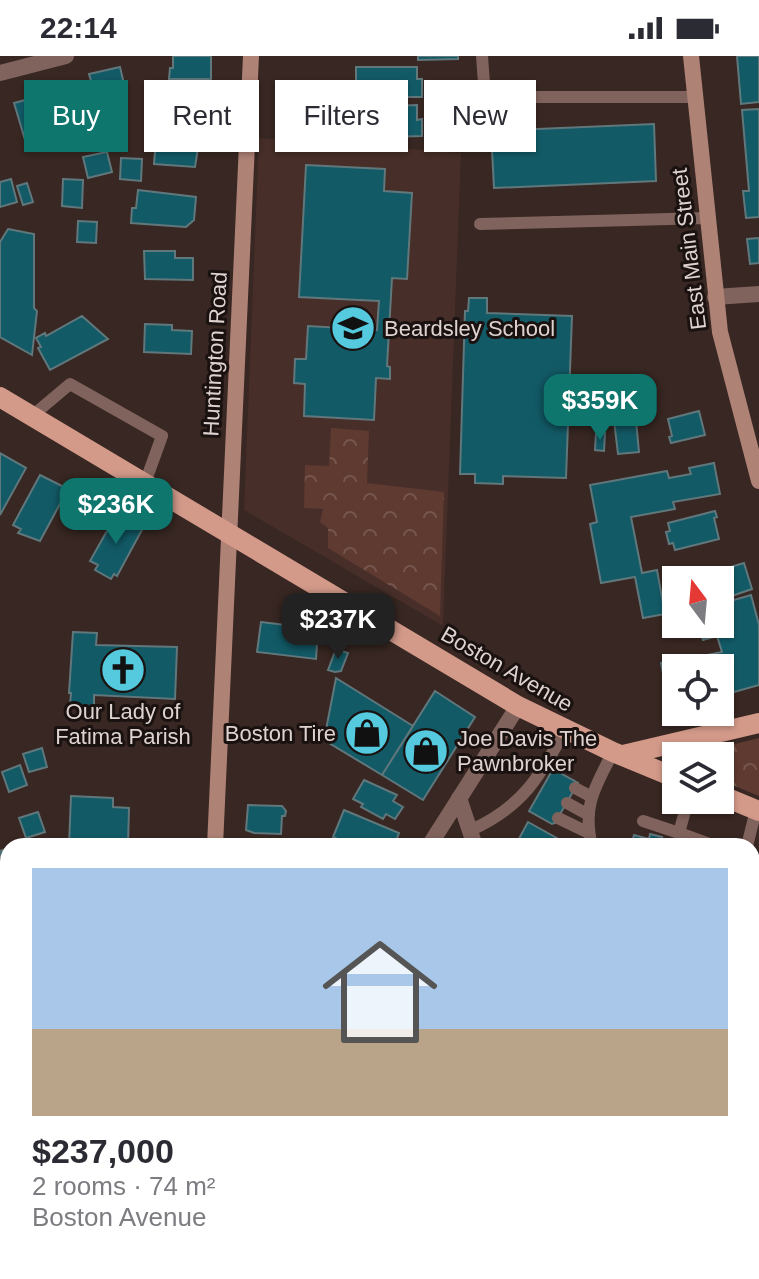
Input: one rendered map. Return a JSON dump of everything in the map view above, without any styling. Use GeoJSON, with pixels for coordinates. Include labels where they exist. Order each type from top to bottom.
{"type":"FeatureCollection","features":[{"type":"Feature","properties":{"kind":"main road","name":"Huntington Road"},"geometry":{"type":"LineString","coordinates":[[215,838],[251,56]]}},
{"type":"Feature","properties":{"kind":"main road","name":"East Main Street"},"geometry":{"type":"LineString","coordinates":[[691,56],[715,297],[737,406],[759,481]]}},
{"type":"Feature","properties":{"kind":"main road","name":"Boston Avenue"},"geometry":{"type":"LineString","coordinates":[[0,397],[518,706],[662,772]]}},
{"type":"Feature","properties":{"kind":"main road"},"geometry":{"type":"LineString","coordinates":[[618,754],[759,723]]}},
{"type":"Feature","properties":{"kind":"main road"},"geometry":{"type":"LineString","coordinates":[[734,801],[758,810]]}},
{"type":"Feature","properties":{"kind":"street"},"geometry":{"type":"LineString","coordinates":[[0,73],[66,56]]}},
{"type":"Feature","properties":{"kind":"street"},"geometry":{"type":"LineString","coordinates":[[715,297],[759,294]]}},
{"type":"Feature","properties":{"kind":"street"},"geometry":{"type":"LineString","coordinates":[[434,838],[518,706]]}},
{"type":"Feature","properties":{"kind":"street"},"geometry":{"type":"LineString","coordinates":[[459,798],[473,838]]}},
{"type":"Feature","properties":{"kind":"lane"},"geometry":{"type":"LineString","coordinates":[[482,56],[485,97],[695,97]]}},
{"type":"Feature","properties":{"kind":"lane"},"geometry":{"type":"LineString","coordinates":[[480,224],[707,218]]}},
{"type":"Feature","properties":{"kind":"lane"},"geometry":{"type":"LineString","coordinates":[[32,416],[70,384],[162,436],[145,483]]}},
{"type":"Feature","properties":{"kind":"lane"},"geometry":{"type":"LineString","coordinates":[[473,838],[488,823],[528,801],[546,773],[565,730]]}},
{"type":"Feature","properties":{"kind":"lane"},"geometry":{"type":"LineString","coordinates":[[589,838],[587,814],[590,796],[618,754]]}},
{"type":"Feature","properties":{"kind":"lane"},"geometry":{"type":"LineString","coordinates":[[575,788],[590,796]]}},
{"type":"Feature","properties":{"kind":"lane"},"geometry":{"type":"LineString","coordinates":[[567,803],[587,814]]}},
{"type":"Feature","properties":{"kind":"lane"},"geometry":{"type":"LineString","coordinates":[[749,838],[758,810]]}},
{"type":"Feature","properties":{"kind":"lane"},"geometry":{"type":"LineString","coordinates":[[679,833],[684,814]]}},
{"type":"Feature","properties":{"kind":"lane"},"geometry":{"type":"LineString","coordinates":[[558,818],[587,832]]}},
{"type":"Feature","properties":{"kind":"lane"},"geometry":{"type":"LineString","coordinates":[[643,821],[693,838]]}},
{"type":"Feature","properties":{"kind":"shaded area","name":"Beardsley School"},"geometry":{"type":"Polygon","coordinates":[[[259,138],[275,139],[275,152],[408,152],[408,149],[461,153],[443,626],[244,510],[259,138]]]}},
{"type":"Feature","properties":{"kind":"green space"},"geometry":{"type":"Polygon","coordinates":[[[331,428],[369,431],[367,483],[444,492],[440,616],[328,548],[328,528],[320,522],[323,509],[304,508],[305,465],[329,466],[331,428]]]}},
{"type":"Feature","properties":{"kind":"green space"},"geometry":{"type":"Polygon","coordinates":[[[759,738],[759,796],[734,786],[734,744],[759,738]]]}},
{"type":"Feature","properties":{"kind":"building"},"geometry":{"type":"Polygon","coordinates":[[[173,56],[211,56],[211,79],[169,79],[173,56]]]}},
{"type":"Feature","properties":{"kind":"building"},"geometry":{"type":"Polygon","coordinates":[[[418,56],[458,56],[458,59],[418,60],[418,56]]]}},
{"type":"Feature","properties":{"kind":"building"},"geometry":{"type":"Polygon","coordinates":[[[737,56],[759,56],[759,102],[741,104],[737,56]]]}},
{"type":"Feature","properties":{"kind":"building"},"geometry":{"type":"Polygon","coordinates":[[[120,67],[123,80],[91,80],[89,74],[120,67]]]}},
{"type":"Feature","properties":{"kind":"building"},"geometry":{"type":"Polygon","coordinates":[[[356,67],[417,67],[417,79],[422,79],[422,97],[408,97],[408,80],[356,80],[356,67]]]}},
{"type":"Feature","properties":{"kind":"building"},"geometry":{"type":"Polygon","coordinates":[[[24,100],[24,136],[14,103],[24,100]]]}},
{"type":"Feature","properties":{"kind":"building"},"geometry":{"type":"Polygon","coordinates":[[[408,105],[417,105],[417,120],[422,119],[422,136],[408,136],[408,105]]]}},
{"type":"Feature","properties":{"kind":"building"},"geometry":{"type":"Polygon","coordinates":[[[759,109],[759,217],[746,218],[743,191],[749,191],[742,110],[759,109]]]}},
{"type":"Feature","properties":{"kind":"building"},"geometry":{"type":"Polygon","coordinates":[[[654,124],[656,181],[494,188],[492,152],[536,152],[536,129],[654,124]]]}},
{"type":"Feature","properties":{"kind":"building"},"geometry":{"type":"Polygon","coordinates":[[[107,152],[112,172],[88,178],[83,157],[107,152]]]}},
{"type":"Feature","properties":{"kind":"building"},"geometry":{"type":"Polygon","coordinates":[[[155,152],[197,152],[195,167],[154,164],[155,152]]]}},
{"type":"Feature","properties":{"kind":"building"},"geometry":{"type":"Polygon","coordinates":[[[121,158],[142,159],[141,181],[120,179],[121,158]]]}},
{"type":"Feature","properties":{"kind":"building"},"geometry":{"type":"Polygon","coordinates":[[[306,165],[385,169],[384,191],[412,193],[407,279],[392,278],[387,366],[390,367],[390,379],[376,378],[374,420],[304,416],[305,384],[294,383],[295,359],[306,359],[308,326],[377,330],[379,301],[299,297],[306,165]]]}},
{"type":"Feature","properties":{"kind":"building"},"geometry":{"type":"Polygon","coordinates":[[[11,179],[17,202],[0,207],[0,182],[11,179]]]}},
{"type":"Feature","properties":{"kind":"building"},"geometry":{"type":"Polygon","coordinates":[[[63,179],[83,180],[82,208],[62,206],[63,179]]]}},
{"type":"Feature","properties":{"kind":"building"},"geometry":{"type":"Polygon","coordinates":[[[27,183],[33,202],[23,205],[17,186],[27,183]]]}},
{"type":"Feature","properties":{"kind":"building"},"geometry":{"type":"Polygon","coordinates":[[[138,190],[196,197],[194,220],[186,227],[131,223],[138,190]]]}},
{"type":"Feature","properties":{"kind":"building"},"geometry":{"type":"Polygon","coordinates":[[[78,221],[97,222],[96,243],[77,242],[78,221]]]}},
{"type":"Feature","properties":{"kind":"building"},"geometry":{"type":"Polygon","coordinates":[[[8,229],[34,234],[34,308],[37,311],[32,355],[0,337],[0,242],[8,229]]]}},
{"type":"Feature","properties":{"kind":"building"},"geometry":{"type":"Polygon","coordinates":[[[759,238],[759,263],[750,264],[747,239],[759,238]]]}},
{"type":"Feature","properties":{"kind":"building"},"geometry":{"type":"Polygon","coordinates":[[[144,251],[175,251],[175,258],[193,258],[193,280],[145,279],[144,251]]]}},
{"type":"Feature","properties":{"kind":"building"},"geometry":{"type":"Polygon","coordinates":[[[469,298],[487,298],[487,313],[572,316],[566,478],[503,476],[503,484],[475,483],[475,474],[460,474],[465,311],[468,311],[469,298]]]}},
{"type":"Feature","properties":{"kind":"building"},"geometry":{"type":"Polygon","coordinates":[[[82,316],[108,339],[50,370],[36,338],[45,333],[46,336],[82,316]]]}},
{"type":"Feature","properties":{"kind":"building"},"geometry":{"type":"Polygon","coordinates":[[[145,324],[172,325],[172,330],[192,331],[191,354],[144,352],[145,324]]]}},
{"type":"Feature","properties":{"kind":"building"},"geometry":{"type":"Polygon","coordinates":[[[635,410],[639,452],[618,454],[613,412],[635,410]]]}},
{"type":"Feature","properties":{"kind":"building"},"geometry":{"type":"Polygon","coordinates":[[[699,411],[705,435],[671,443],[668,419],[699,411]]]}},
{"type":"Feature","properties":{"kind":"building"},"geometry":{"type":"Polygon","coordinates":[[[596,433],[605,433],[604,451],[595,450],[596,433]]]}},
{"type":"Feature","properties":{"kind":"building"},"geometry":{"type":"Polygon","coordinates":[[[0,453],[26,468],[0,515],[0,453]]]}},
{"type":"Feature","properties":{"kind":"building"},"geometry":{"type":"Polygon","coordinates":[[[714,463],[720,494],[673,502],[675,509],[631,517],[642,573],[657,570],[662,598],[662,615],[643,618],[635,577],[601,583],[590,524],[597,522],[590,485],[667,471],[669,478],[691,474],[689,468],[714,463]]]}},
{"type":"Feature","properties":{"kind":"building"},"geometry":{"type":"Polygon","coordinates":[[[40,475],[68,489],[40,541],[18,533],[21,529],[13,525],[40,475]]]}},
{"type":"Feature","properties":{"kind":"building"},"geometry":{"type":"Polygon","coordinates":[[[715,511],[719,539],[675,550],[673,543],[669,544],[666,532],[670,531],[668,523],[715,511]]]}},
{"type":"Feature","properties":{"kind":"building"},"geometry":{"type":"Polygon","coordinates":[[[117,513],[143,528],[117,576],[114,574],[111,579],[95,570],[98,565],[90,561],[117,513]]]}},
{"type":"Feature","properties":{"kind":"building"},"geometry":{"type":"Polygon","coordinates":[[[744,563],[752,589],[734,595],[734,566],[744,563]]]}},
{"type":"Feature","properties":{"kind":"building"},"geometry":{"type":"Polygon","coordinates":[[[751,595],[759,625],[759,685],[734,692],[734,654],[712,654],[722,652],[718,638],[734,638],[734,600],[751,595]]]}},
{"type":"Feature","properties":{"kind":"building"},"geometry":{"type":"Polygon","coordinates":[[[261,622],[318,629],[316,659],[257,652],[261,622]]]}},
{"type":"Feature","properties":{"kind":"building","name":"Our Lady of Fatima Parish"},"geometry":{"type":"Polygon","coordinates":[[[73,632],[97,633],[96,645],[177,647],[175,699],[94,695],[94,706],[70,705],[73,632]]]}},
{"type":"Feature","properties":{"kind":"building"},"geometry":{"type":"Polygon","coordinates":[[[336,649],[348,653],[341,671],[335,672],[328,670],[336,649]]]}},
{"type":"Feature","properties":{"kind":"building","name":"Boston Tire"},"geometry":{"type":"Polygon","coordinates":[[[336,678],[413,726],[382,775],[324,740],[336,678]]]}},
{"type":"Feature","properties":{"kind":"building","name":"Joe Davis The Pawnbroker"},"geometry":{"type":"Polygon","coordinates":[[[435,691],[475,717],[423,800],[382,775],[435,691]]]}},
{"type":"Feature","properties":{"kind":"building"},"geometry":{"type":"Polygon","coordinates":[[[42,748],[47,767],[29,772],[23,754],[42,748]]]}},
{"type":"Feature","properties":{"kind":"building"},"geometry":{"type":"Polygon","coordinates":[[[20,765],[27,785],[9,792],[2,772],[20,765]]]}},
{"type":"Feature","properties":{"kind":"building"},"geometry":{"type":"Polygon","coordinates":[[[553,769],[578,783],[552,824],[529,811],[553,769]]]}},
{"type":"Feature","properties":{"kind":"building"},"geometry":{"type":"Polygon","coordinates":[[[364,780],[397,795],[393,801],[403,807],[395,819],[386,814],[383,819],[353,799],[364,780]]]}},
{"type":"Feature","properties":{"kind":"building"},"geometry":{"type":"Polygon","coordinates":[[[71,796],[113,798],[113,807],[129,808],[128,838],[69,838],[71,796]]]}},
{"type":"Feature","properties":{"kind":"building"},"geometry":{"type":"Polygon","coordinates":[[[248,805],[282,806],[286,811],[282,816],[281,834],[246,830],[248,805]]]}},
{"type":"Feature","properties":{"kind":"building"},"geometry":{"type":"Polygon","coordinates":[[[344,810],[399,833],[397,838],[333,837],[344,810]]]}},
{"type":"Feature","properties":{"kind":"building"},"geometry":{"type":"Polygon","coordinates":[[[38,812],[45,832],[26,838],[19,818],[38,812]]]}},
{"type":"Feature","properties":{"kind":"building"},"geometry":{"type":"Polygon","coordinates":[[[528,822],[557,838],[519,838],[528,822]]]}},
{"type":"Feature","properties":{"kind":"place","name":"Beardsley School"},"geometry":{"type":"Point","coordinates":[353,328]}},
{"type":"Feature","properties":{"kind":"place","name":"Our Lady of Fatima Parish"},"geometry":{"type":"Point","coordinates":[123,670]}},
{"type":"Feature","properties":{"kind":"place","name":"Boston Tire"},"geometry":{"type":"Point","coordinates":[367,733]}},
{"type":"Feature","properties":{"kind":"place","name":"Joe Davis The Pawnbroker"},"geometry":{"type":"Point","coordinates":[426,751]}}]}
